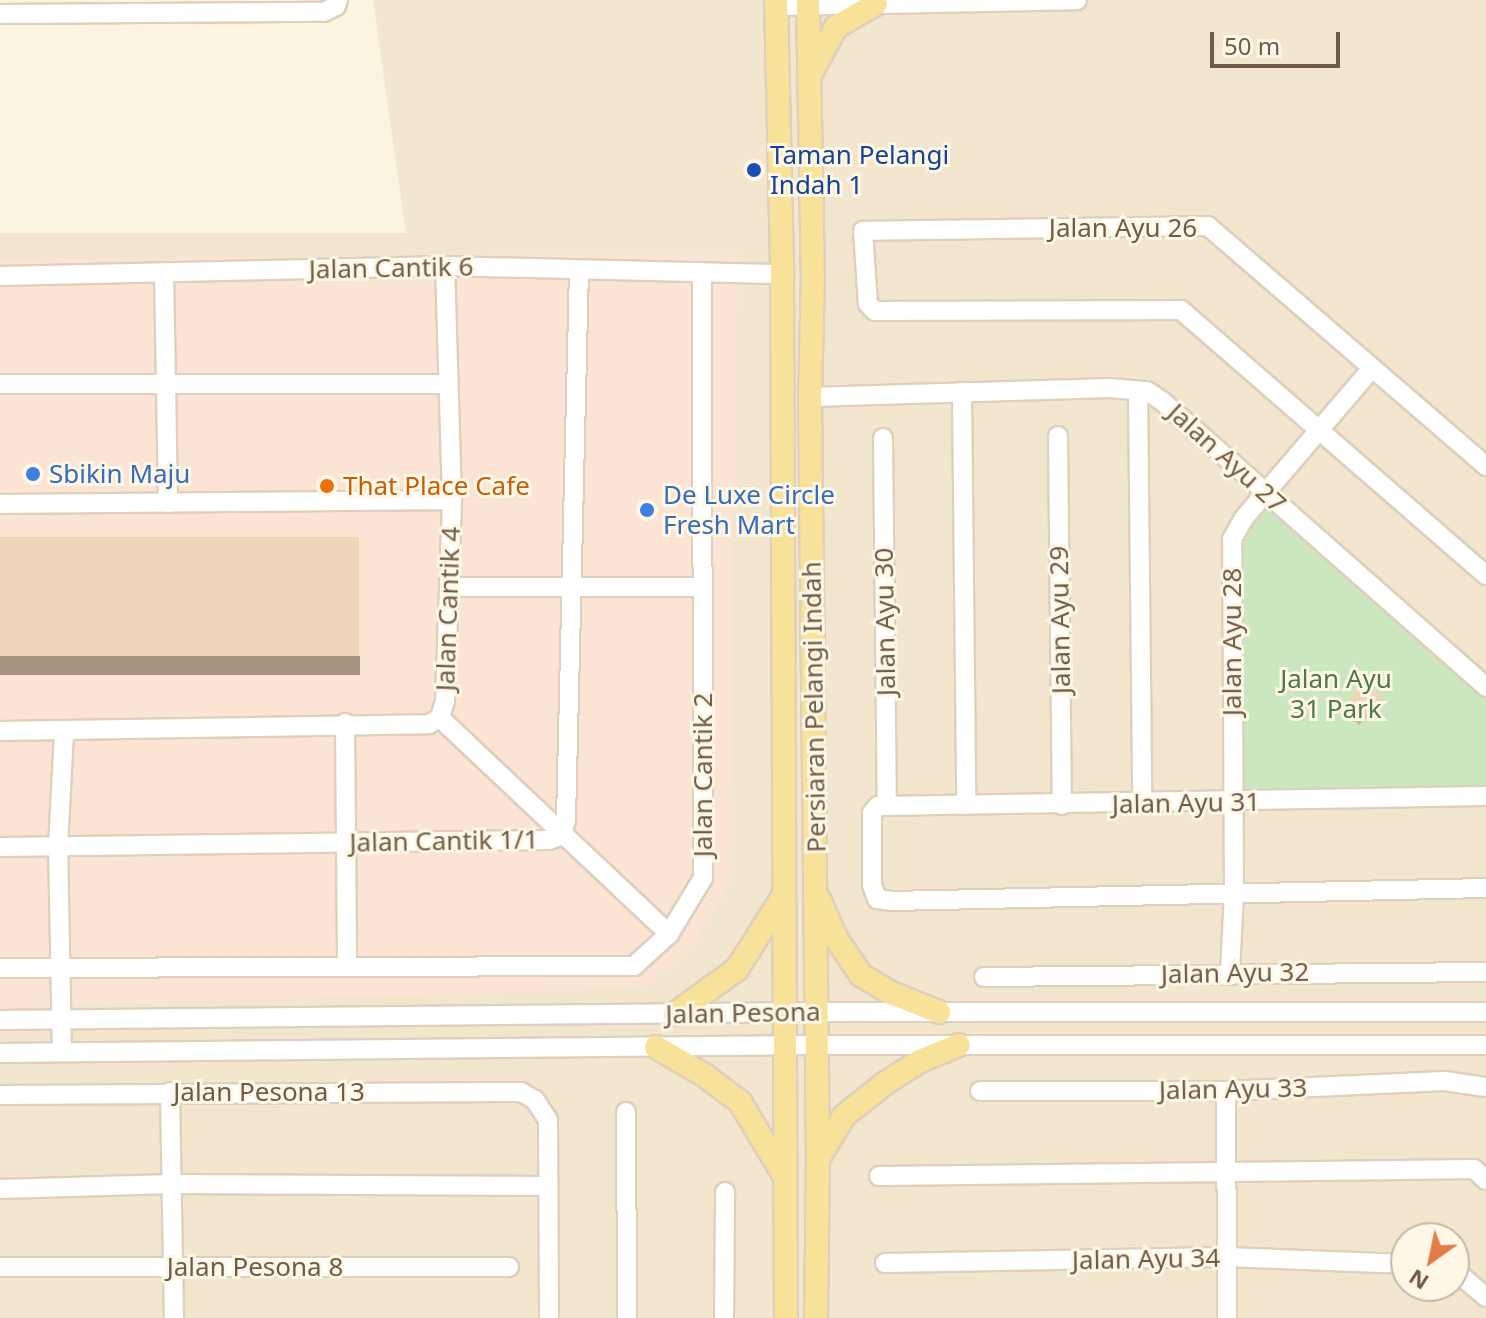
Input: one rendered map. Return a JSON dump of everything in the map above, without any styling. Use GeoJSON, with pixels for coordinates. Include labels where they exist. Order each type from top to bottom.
{"type":"FeatureCollection","features":[{"type":"Feature","properties":{"kind":"main road","name":"Persiaran Pelangi Indah"},"geometry":{"type":"LineString","coordinates":[[808,2],[818,1159],[816,1318]]}},
{"type":"Feature","properties":{"kind":"main road","name":"Persiaran Pelangi Indah"},"geometry":{"type":"LineString","coordinates":[[776,3],[782,274],[786,1318]]}},
{"type":"Feature","properties":{"kind":"main road"},"geometry":{"type":"LineString","coordinates":[[809,77],[836,27],[876,4]]}},
{"type":"Feature","properties":{"kind":"main road"},"geometry":{"type":"LineString","coordinates":[[782,274],[796,274],[812,254]]}},
{"type":"Feature","properties":{"kind":"main road"},"geometry":{"type":"LineString","coordinates":[[816,890],[836,938],[861,975],[891,993],[939,1012]]}},
{"type":"Feature","properties":{"kind":"main road"},"geometry":{"type":"LineString","coordinates":[[675,1014],[737,969],[782,898]]}},
{"type":"Feature","properties":{"kind":"main road"},"geometry":{"type":"LineString","coordinates":[[818,1159],[844,1116],[884,1084],[920,1061],[959,1045]]}},
{"type":"Feature","properties":{"kind":"main road"},"geometry":{"type":"LineString","coordinates":[[656,1047],[704,1075],[740,1102],[787,1181]]}},
{"type":"Feature","properties":{"kind":"street"},"geometry":{"type":"LineString","coordinates":[[0,14],[115,6],[324,12],[336,6],[338,0]]}},
{"type":"Feature","properties":{"kind":"street"},"geometry":{"type":"LineString","coordinates":[[776,3],[1077,0]]}},
{"type":"Feature","properties":{"kind":"street","name":"Jalan Ayu 26"},"geometry":{"type":"LineString","coordinates":[[1319,430],[1181,310],[875,311],[868,304],[863,231],[1208,226],[1486,466]]}},
{"type":"Feature","properties":{"kind":"street","name":"Jalan Cantik 6"},"geometry":{"type":"LineString","coordinates":[[0,276],[445,266],[782,274]]}},
{"type":"Feature","properties":{"kind":"street","name":"Jalan Cantik 4"},"geometry":{"type":"LineString","coordinates":[[0,731],[429,724],[440,718],[445,701],[452,500],[445,266]]}},
{"type":"Feature","properties":{"kind":"street","name":"Jalan Cantik 1/1"},"geometry":{"type":"LineString","coordinates":[[0,847],[549,840],[562,835],[566,820],[579,270]]}},
{"type":"Feature","properties":{"kind":"street"},"geometry":{"type":"LineString","coordinates":[[164,272],[168,503]]}},
{"type":"Feature","properties":{"kind":"street","name":"Jalan Cantik 2"},"geometry":{"type":"LineString","coordinates":[[0,968],[634,966],[669,934],[703,878],[702,272]]}},
{"type":"Feature","properties":{"kind":"street"},"geometry":{"type":"LineString","coordinates":[[1266,494],[1372,368]]}},
{"type":"Feature","properties":{"kind":"street"},"geometry":{"type":"LineString","coordinates":[[0,384],[447,384]]}},
{"type":"Feature","properties":{"kind":"street"},"geometry":{"type":"LineString","coordinates":[[1138,391],[1142,804]]}},
{"type":"Feature","properties":{"kind":"street","name":"Jalan Ayu 27"},"geometry":{"type":"LineString","coordinates":[[810,397],[1147,391],[1486,687]]}},
{"type":"Feature","properties":{"kind":"street"},"geometry":{"type":"LineString","coordinates":[[962,392],[966,805]]}},
{"type":"Feature","properties":{"kind":"street"},"geometry":{"type":"LineString","coordinates":[[1319,430],[1486,575]]}},
{"type":"Feature","properties":{"kind":"street","name":"Jalan Ayu 29"},"geometry":{"type":"LineString","coordinates":[[1058,436],[1062,805]]}},
{"type":"Feature","properties":{"kind":"street","name":"Jalan Ayu 30"},"geometry":{"type":"LineString","coordinates":[[883,438],[882,806],[873,808],[872,827],[872,885],[877,899],[1234,894]]}},
{"type":"Feature","properties":{"kind":"street","name":"Jalan Ayu 28"},"geometry":{"type":"LineString","coordinates":[[1230,972],[1234,894],[1232,539],[1244,518],[1266,494]]}},
{"type":"Feature","properties":{"kind":"street"},"geometry":{"type":"LineString","coordinates":[[0,504],[452,500]]}},
{"type":"Feature","properties":{"kind":"street"},"geometry":{"type":"LineString","coordinates":[[449,587],[703,587]]}},
{"type":"Feature","properties":{"kind":"street"},"geometry":{"type":"LineString","coordinates":[[440,718],[669,934]]}},
{"type":"Feature","properties":{"kind":"street"},"geometry":{"type":"LineString","coordinates":[[345,723],[347,967]]}},
{"type":"Feature","properties":{"kind":"street"},"geometry":{"type":"LineString","coordinates":[[62,1052],[58,847],[64,731]]}},
{"type":"Feature","properties":{"kind":"street","name":"Jalan Ayu 31"},"geometry":{"type":"LineString","coordinates":[[882,806],[1232,803],[1486,796]]}},
{"type":"Feature","properties":{"kind":"street"},"geometry":{"type":"LineString","coordinates":[[1234,894],[1486,888]]}},
{"type":"Feature","properties":{"kind":"street","name":"Jalan Ayu 32"},"geometry":{"type":"LineString","coordinates":[[984,977],[1230,972],[1486,972]]}},
{"type":"Feature","properties":{"kind":"street","name":"Jalan Pesona"},"geometry":{"type":"LineString","coordinates":[[0,1020],[815,1012],[1486,1012]]}},
{"type":"Feature","properties":{"kind":"street","name":"Jalan Pesona"},"geometry":{"type":"LineString","coordinates":[[0,1053],[815,1045],[1486,1045]]}},
{"type":"Feature","properties":{"kind":"street","name":"Jalan Ayu 33"},"geometry":{"type":"LineString","coordinates":[[980,1091],[1226,1091],[1445,1081],[1486,1087]]}},
{"type":"Feature","properties":{"kind":"street"},"geometry":{"type":"LineString","coordinates":[[1226,1091],[1227,1318]]}},
{"type":"Feature","properties":{"kind":"street"},"geometry":{"type":"LineString","coordinates":[[170,1092],[174,1318]]}},
{"type":"Feature","properties":{"kind":"street","name":"Jalan Pesona 13"},"geometry":{"type":"LineString","coordinates":[[0,1095],[521,1092],[535,1100],[548,1120],[548,1186]]}},
{"type":"Feature","properties":{"kind":"street"},"geometry":{"type":"LineString","coordinates":[[626,1112],[627,1318]]}},
{"type":"Feature","properties":{"kind":"street"},"geometry":{"type":"LineString","coordinates":[[879,1176],[1474,1169],[1486,1180]]}},
{"type":"Feature","properties":{"kind":"street"},"geometry":{"type":"LineString","coordinates":[[0,1189],[172,1184],[548,1186],[549,1318]]}},
{"type":"Feature","properties":{"kind":"street"},"geometry":{"type":"LineString","coordinates":[[724,1318],[725,1192]]}},
{"type":"Feature","properties":{"kind":"street","name":"Jalan Ayu 34"},"geometry":{"type":"LineString","coordinates":[[885,1263],[1227,1257],[1390,1263]]}},
{"type":"Feature","properties":{"kind":"street","name":"Jalan Pesona 8"},"geometry":{"type":"LineString","coordinates":[[0,1267],[509,1267]]}},
{"type":"Feature","properties":{"kind":"street"},"geometry":{"type":"LineString","coordinates":[[1470,1284],[1486,1297]]}},
{"type":"Feature","properties":{"kind":"shaded area"},"geometry":{"type":"Polygon","coordinates":[[[373,0],[1486,0],[1486,1318],[0,1318],[0,233],[406,233],[373,0]]]}},
{"type":"Feature","properties":{"kind":"shaded area"},"geometry":{"type":"Polygon","coordinates":[[[737,254],[729,884],[693,946],[642,988],[0,1007],[0,259],[737,254]]]}},
{"type":"Feature","properties":{"kind":"green space","name":"Jalan Ayu 31 Park"},"geometry":{"type":"Polygon","coordinates":[[[1267,503],[1486,697],[1486,789],[1239,796],[1238,545],[1249,523],[1267,503]]]}},
{"type":"Feature","properties":{"kind":"building"},"geometry":{"type":"Polygon","coordinates":[[[0,537],[359,537],[359,656],[0,656],[0,537]]]}},
{"type":"Feature","properties":{"kind":"building"},"geometry":{"type":"Polygon","coordinates":[[[1364,682],[1382,698],[1363,719],[1345,703],[1364,682]]]}},
{"type":"Feature","properties":{"kind":"building"},"geometry":{"type":"Polygon","coordinates":[[[1302,701],[1312,708],[1305,718],[1295,711],[1302,701]]]}},
{"type":"Feature","properties":{"kind":"place","name":"Taman Pelangi Indah 1"},"geometry":{"type":"Point","coordinates":[754,170]}},
{"type":"Feature","properties":{"kind":"place","name":"Sbikin Maju"},"geometry":{"type":"Point","coordinates":[33,474]}},
{"type":"Feature","properties":{"kind":"place","name":"That Place Cafe"},"geometry":{"type":"Point","coordinates":[327,486]}},
{"type":"Feature","properties":{"kind":"place","name":"De Luxe Circle Fresh Mart"},"geometry":{"type":"Point","coordinates":[647,510]}}]}
